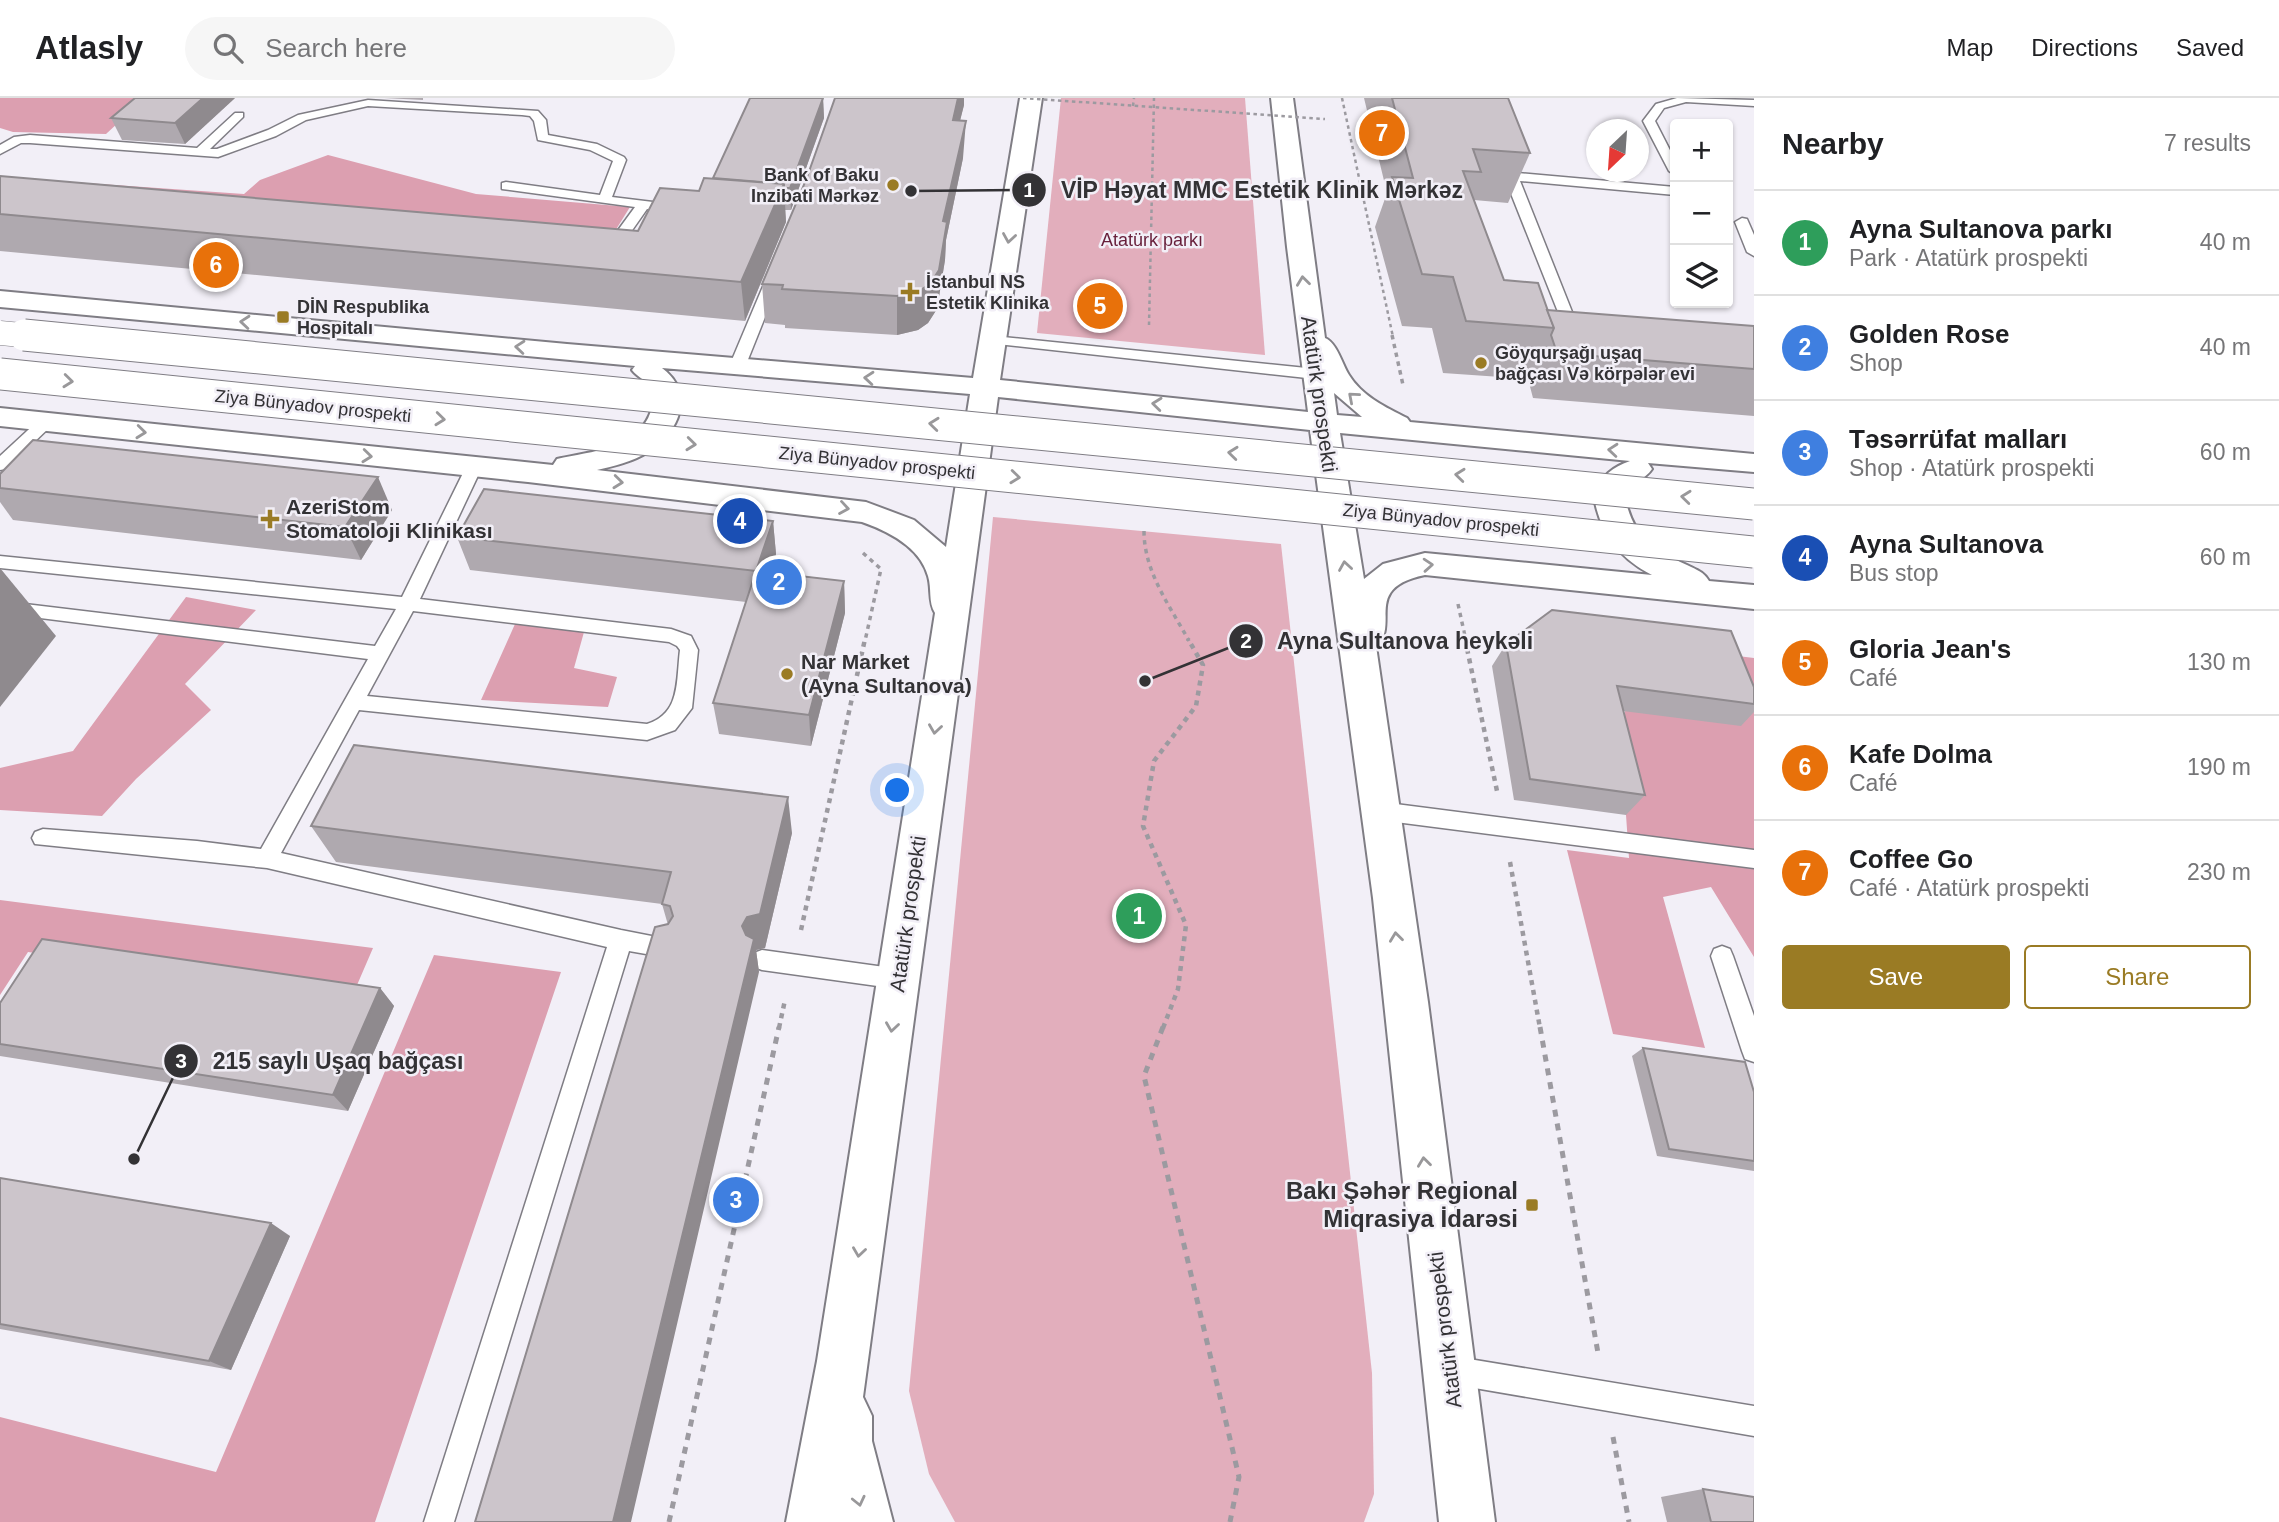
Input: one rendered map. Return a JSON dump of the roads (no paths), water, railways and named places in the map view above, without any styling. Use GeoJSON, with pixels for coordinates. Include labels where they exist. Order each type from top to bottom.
{"type":"FeatureCollection","features":[{"type":"Feature","properties":{"kind":"main road","name":"Atatürk prospekti"},"geometry":{"type":"LineString","coordinates":[[814,1522],[843,1361],[985,387],[1031,98]]}},
{"type":"Feature","properties":{"kind":"main road","name":"Atatürk prospekti"},"geometry":{"type":"LineString","coordinates":[[1282,98],[1307,317],[1365,691],[1451,1370],[1467,1522]]}},
{"type":"Feature","properties":{"kind":"main road"},"geometry":{"type":"LineString","coordinates":[[0,299],[567,352],[985,387],[1742,462]]}},
{"type":"Feature","properties":{"kind":"main road"},"geometry":{"type":"LineString","coordinates":[[1307,317],[1335,380],[1356,401],[1411,431]]}},
{"type":"Feature","properties":{"kind":"main road","name":"Ziya Bünyadov prospekti"},"geometry":{"type":"LineString","coordinates":[[0,333],[1754,504]]}},
{"type":"Feature","properties":{"kind":"main road"},"geometry":{"type":"LineString","coordinates":[[528,472],[584,464],[624,453],[655,433],[665,413],[669,396],[664,382],[646,370],[567,352]]}},
{"type":"Feature","properties":{"kind":"main road","name":"Ziya Bünyadov prospekti"},"geometry":{"type":"LineString","coordinates":[[0,374],[1754,552]]}},
{"type":"Feature","properties":{"kind":"main road"},"geometry":{"type":"LineString","coordinates":[[0,416],[839,507],[893,521],[925,545],[945,575],[949,630]]}},
{"type":"Feature","properties":{"kind":"main road"},"geometry":{"type":"LineString","coordinates":[[1742,462],[1638,468],[1620,477],[1608,492],[1610,515],[1626,542],[1655,564],[1696,582],[1754,596]]}},
{"type":"Feature","properties":{"kind":"main road"},"geometry":{"type":"LineString","coordinates":[[1365,691],[1367,611],[1371,593],[1382,578],[1404,567],[1444,564],[1754,596]]}},
{"type":"Feature","properties":{"kind":"main road"},"geometry":{"type":"LineString","coordinates":[[843,1361],[845,1441],[865,1522]]}},
{"type":"Feature","properties":{"kind":"main road"},"geometry":{"type":"LineString","coordinates":[[1460,1462],[1460,1522]]}},
{"type":"Feature","properties":{"kind":"lane"},"geometry":{"type":"LineString","coordinates":[[1670,161],[1649,121],[1660,106],[1686,99],[1754,103]]}},
{"type":"Feature","properties":{"kind":"lane"},"geometry":{"type":"LineString","coordinates":[[0,150],[18,141],[30,139],[218,153],[272,133],[302,117],[368,103],[522,111],[534,113],[540,120],[542,137],[611,152],[620,160],[605,199]]}},
{"type":"Feature","properties":{"kind":"lane"},"geometry":{"type":"LineString","coordinates":[[199,153],[239,115]]}},
{"type":"Feature","properties":{"kind":"lane"},"geometry":{"type":"LineString","coordinates":[[1502,152],[1575,337],[1589,338]]}},
{"type":"Feature","properties":{"kind":"lane"},"geometry":{"type":"LineString","coordinates":[[1510,176],[1670,191]]}},
{"type":"Feature","properties":{"kind":"lane"},"geometry":{"type":"LineString","coordinates":[[506,186],[669,207]]}},
{"type":"Feature","properties":{"kind":"lane"},"geometry":{"type":"LineString","coordinates":[[592,239],[612,240],[621,236],[643,205]]}},
{"type":"Feature","properties":{"kind":"lane"},"geometry":{"type":"LineString","coordinates":[[1748,222],[1754,252]]}},
{"type":"Feature","properties":{"kind":"lane"},"geometry":{"type":"LineString","coordinates":[[737,367],[778,267]]}},
{"type":"Feature","properties":{"kind":"lane"},"geometry":{"type":"LineString","coordinates":[[993,340],[1315,374]]}},
{"type":"Feature","properties":{"kind":"lane"},"geometry":{"type":"LineString","coordinates":[[0,465],[46,422]]}},
{"type":"Feature","properties":{"kind":"lane"},"geometry":{"type":"LineString","coordinates":[[267,859],[408,604],[474,467]]}},
{"type":"Feature","properties":{"kind":"lane"},"geometry":{"type":"LineString","coordinates":[[0,562],[408,604],[671,636],[684,641],[689,650],[682,708],[668,725],[647,732],[353,702]]}},
{"type":"Feature","properties":{"kind":"lane"},"geometry":{"type":"LineString","coordinates":[[0,607],[379,653]]}},
{"type":"Feature","properties":{"kind":"lane"},"geometry":{"type":"LineString","coordinates":[[1380,811],[1754,859]]}},
{"type":"Feature","properties":{"kind":"lane"},"geometry":{"type":"LineString","coordinates":[[43,838],[197,850],[267,859],[621,940],[668,948]]}},
{"type":"Feature","properties":{"kind":"lane"},"geometry":{"type":"LineString","coordinates":[[439,1522],[621,940]]}},
{"type":"Feature","properties":{"kind":"lane"},"geometry":{"type":"LineString","coordinates":[[1722,956],[1754,1051]]}},
{"type":"Feature","properties":{"kind":"lane"},"geometry":{"type":"LineString","coordinates":[[762,960],[899,979]]}},
{"type":"Feature","properties":{"kind":"lane"},"geometry":{"type":"LineString","coordinates":[[1451,1370],[1754,1421]]}},
{"type":"Feature","properties":{"kind":"place","name":"Coffee Go"},"geometry":{"type":"Point","coordinates":[1382,133]}},
{"type":"Feature","properties":{"kind":"place","name":"Bank of Baku Inzibati Mərkəz"},"geometry":{"type":"Point","coordinates":[893,185]}},
{"type":"Feature","properties":{"kind":"place","name":"VİP Həyat MMC Estetik Klinik Mərkəz"},"geometry":{"type":"Point","coordinates":[911,191]}},
{"type":"Feature","properties":{"kind":"place","name":"Kafe Dolma"},"geometry":{"type":"Point","coordinates":[216,265]}},
{"type":"Feature","properties":{"kind":"place","name":"İstanbul NS Estetik Klinika"},"geometry":{"type":"Point","coordinates":[910,292]}},
{"type":"Feature","properties":{"kind":"place","name":"Gloria Jean's"},"geometry":{"type":"Point","coordinates":[1100,306]}},
{"type":"Feature","properties":{"kind":"place","name":"DİN Respublika Hospitalı"},"geometry":{"type":"Point","coordinates":[283,317]}},
{"type":"Feature","properties":{"kind":"place","name":"Göyqurşağı uşaq bağçası Və körpələr evi"},"geometry":{"type":"Point","coordinates":[1481,363]}},
{"type":"Feature","properties":{"kind":"place","name":"AzeriStom Stomatoloji Klinikası"},"geometry":{"type":"Point","coordinates":[270,519]}},
{"type":"Feature","properties":{"kind":"place","name":"Ayna Sultanova"},"geometry":{"type":"Point","coordinates":[740,521]}},
{"type":"Feature","properties":{"kind":"place","name":"Golden Rose"},"geometry":{"type":"Point","coordinates":[779,582]}},
{"type":"Feature","properties":{"kind":"place","name":"Nar Market (Ayna Sultanova)"},"geometry":{"type":"Point","coordinates":[787,674]}},
{"type":"Feature","properties":{"kind":"place","name":"Ayna Sultanova heykəli"},"geometry":{"type":"Point","coordinates":[1145,681]}},
{"type":"Feature","properties":{"kind":"place","name":"Ayna Sultanova parkı"},"geometry":{"type":"Point","coordinates":[1139,916]}},
{"type":"Feature","properties":{"kind":"place","name":"215 saylı Uşaq bağçası"},"geometry":{"type":"Point","coordinates":[134,1159]}},
{"type":"Feature","properties":{"kind":"place","name":"Təsərrüfat malları"},"geometry":{"type":"Point","coordinates":[736,1200]}},
{"type":"Feature","properties":{"kind":"place","name":"Bakı Şəhər Regional Miqrasiya İdarəsi"},"geometry":{"type":"Point","coordinates":[1532,1205]}},
{"type":"Feature","properties":{"kind":"park label","name":"Atatürk parkı"},"geometry":{"type":"Point","coordinates":[1152,240]}}]}
